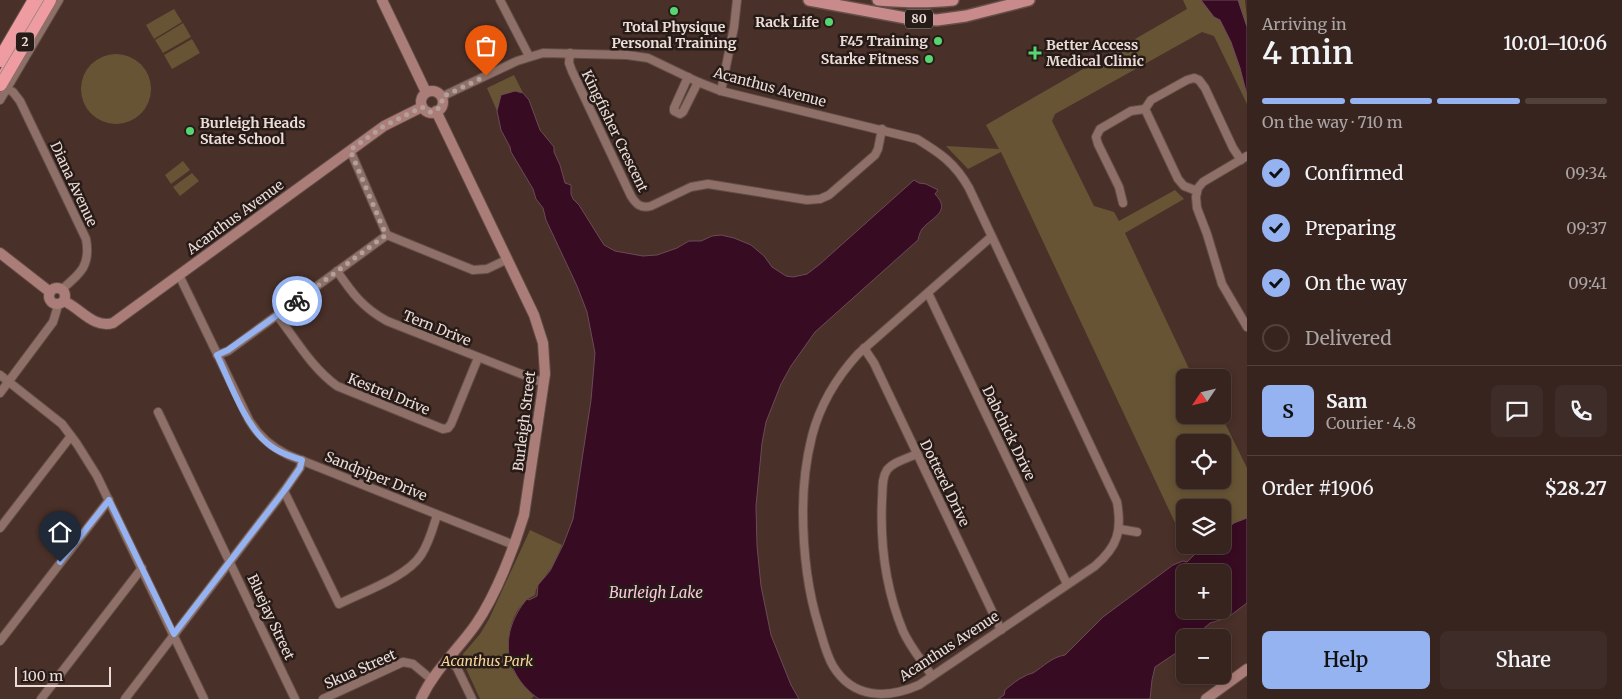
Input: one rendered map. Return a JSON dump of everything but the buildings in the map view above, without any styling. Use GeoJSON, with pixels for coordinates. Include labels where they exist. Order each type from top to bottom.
{"type":"FeatureCollection","features":[{"type":"Feature","properties":{"kind":"highway","name":"2"},"geometry":{"type":"LineString","coordinates":[[0,60],[35,0]]}},
{"type":"Feature","properties":{"kind":"highway","name":"2"},"geometry":{"type":"LineString","coordinates":[[4,86],[49,0]]}},
{"type":"Feature","properties":{"kind":"main road","name":"80"},"geometry":{"type":"LineString","coordinates":[[809,0],[906,18],[937,20],[966,16],[1029,0]]}},
{"type":"Feature","properties":{"kind":"main road","name":"80"},"geometry":{"type":"LineString","coordinates":[[878,0],[902,2],[953,0]]}},
{"type":"Feature","properties":{"kind":"street"},"geometry":{"type":"LineString","coordinates":[[0,100],[4,86],[59,0]]}},
{"type":"Feature","properties":{"kind":"street"},"geometry":{"type":"LineString","coordinates":[[382,0],[426,92]]}},
{"type":"Feature","properties":{"kind":"street"},"geometry":{"type":"LineString","coordinates":[[500,0],[529,56]]}},
{"type":"Feature","properties":{"kind":"street"},"geometry":{"type":"LineString","coordinates":[[737,0],[737,10]]}},
{"type":"Feature","properties":{"kind":"street"},"geometry":{"type":"LineString","coordinates":[[721,90],[737,10],[741,0]]}},
{"type":"Feature","properties":{"kind":"street","name":"Acanthus Avenue"},"geometry":{"type":"LineString","coordinates":[[442,97],[517,60],[543,52],[627,55],[648,58],[698,82],[721,90],[917,139],[937,151],[953,164],[963,178],[1117,502],[1120,529],[1111,549],[1094,566],[932,676],[906,692],[889,696],[870,695],[852,686],[838,672],[829,658],[816,620],[804,552],[803,510],[806,467],[812,436],[820,412],[831,391],[844,371],[864,348],[991,237]]}},
{"type":"Feature","properties":{"kind":"street","name":"Kingfisher Crescent"},"geometry":{"type":"LineString","coordinates":[[570,53],[569,63],[572,71],[631,196],[636,203],[644,207],[651,206],[691,187],[708,184],[801,199],[820,199],[829,195],[874,155],[878,149],[882,129]]}},
{"type":"Feature","properties":{"kind":"street"},"geometry":{"type":"LineString","coordinates":[[688,77],[674,108],[677,114],[683,112],[698,82]]}},
{"type":"Feature","properties":{"kind":"street"},"geometry":{"type":"LineString","coordinates":[[1123,203],[1119,187],[1098,144],[1096,137],[1100,129],[1134,110],[1145,109],[1152,100],[1187,80],[1194,78],[1199,80],[1205,88],[1234,148],[1244,158],[1207,180],[1197,191],[1196,204],[1208,234],[1222,284],[1247,327]]}},
{"type":"Feature","properties":{"kind":"street","name":"Diana Avenue"},"geometry":{"type":"LineString","coordinates":[[4,86],[20,100],[86,239],[88,254],[85,265],[77,277],[62,290]]}},
{"type":"Feature","properties":{"kind":"street"},"geometry":{"type":"LineString","coordinates":[[426,92],[436,92],[442,97],[442,104],[436,111],[430,112],[422,107],[422,97],[426,92]]}},
{"type":"Feature","properties":{"kind":"street","name":"Acanthus Avenue"},"geometry":{"type":"LineString","coordinates":[[60,303],[73,305],[96,322],[107,325],[118,320],[384,126],[422,107]]}},
{"type":"Feature","properties":{"kind":"street"},"geometry":{"type":"LineString","coordinates":[[1145,109],[1181,183],[1197,191]]}},
{"type":"Feature","properties":{"kind":"street","name":"Burleigh Street"},"geometry":{"type":"LineString","coordinates":[[421,699],[431,680],[481,616],[514,545],[524,514],[544,383],[544,353],[539,328],[508,259],[436,111]]}},
{"type":"Feature","properties":{"kind":"street"},"geometry":{"type":"LineString","coordinates":[[350,150],[386,235],[473,270],[487,269],[508,259]]}},
{"type":"Feature","properties":{"kind":"street"},"geometry":{"type":"LineString","coordinates":[[217,355],[228,350],[386,235]]}},
{"type":"Feature","properties":{"kind":"street"},"geometry":{"type":"LineString","coordinates":[[0,253],[50,292]]}},
{"type":"Feature","properties":{"kind":"street","name":"Tern Drive"},"geometry":{"type":"LineString","coordinates":[[337,271],[354,295],[372,313],[387,321],[544,383]]}},
{"type":"Feature","properties":{"kind":"street","name":"Sandpiper Drive"},"geometry":{"type":"LineString","coordinates":[[179,275],[245,413],[257,433],[268,445],[283,453],[514,545]]}},
{"type":"Feature","properties":{"kind":"street"},"geometry":{"type":"LineString","coordinates":[[0,393],[53,322],[60,303],[65,296],[62,290],[57,288],[50,292]]}},
{"type":"Feature","properties":{"kind":"street"},"geometry":{"type":"LineString","coordinates":[[50,292],[50,300],[60,303]]}},
{"type":"Feature","properties":{"kind":"street","name":"Dabchick Drive"},"geometry":{"type":"LineString","coordinates":[[928,293],[1067,584]]}},
{"type":"Feature","properties":{"kind":"street","name":"Kestrel Drive"},"geometry":{"type":"LineString","coordinates":[[277,315],[322,375],[337,386],[443,429],[448,428],[451,424],[478,358]]}},
{"type":"Feature","properties":{"kind":"street","name":"Dotterel Drive"},"geometry":{"type":"LineString","coordinates":[[864,348],[874,363],[1001,630]]}},
{"type":"Feature","properties":{"kind":"street"},"geometry":{"type":"LineString","coordinates":[[0,375],[62,424],[97,476],[204,699]]}},
{"type":"Feature","properties":{"kind":"street","name":"Bluejay Street"},"geometry":{"type":"LineString","coordinates":[[158,412],[295,699]]}},
{"type":"Feature","properties":{"kind":"street"},"geometry":{"type":"LineString","coordinates":[[0,528],[71,436]]}},
{"type":"Feature","properties":{"kind":"street"},"geometry":{"type":"LineString","coordinates":[[916,454],[890,467],[884,477],[882,544],[890,594],[904,633],[932,676]]}},
{"type":"Feature","properties":{"kind":"street"},"geometry":{"type":"LineString","coordinates":[[125,699],[284,491],[300,468],[302,460]]}},
{"type":"Feature","properties":{"kind":"street"},"geometry":{"type":"LineString","coordinates":[[284,491],[339,604],[402,573],[414,564],[428,542],[437,515]]}},
{"type":"Feature","properties":{"kind":"street"},"geometry":{"type":"LineString","coordinates":[[0,641],[109,500]]}},
{"type":"Feature","properties":{"kind":"street"},"geometry":{"type":"LineString","coordinates":[[1120,529],[1137,532]]}},
{"type":"Feature","properties":{"kind":"street"},"geometry":{"type":"LineString","coordinates":[[41,699],[142,568]]}},
{"type":"Feature","properties":{"kind":"street"},"geometry":{"type":"LineString","coordinates":[[448,659],[457,668],[472,699]]}},
{"type":"Feature","properties":{"kind":"street","name":"Skua Street"},"geometry":{"type":"LineString","coordinates":[[323,699],[403,662],[412,664],[431,680]]}},
{"type":"Feature","properties":{"kind":"street"},"geometry":{"type":"LineString","coordinates":[[1211,698],[1247,669]]}},
{"type":"Feature","properties":{"kind":"green space"},"geometry":{"type":"Polygon","coordinates":[[[1183,0],[1245,0],[1247,19],[1247,104],[1214,36],[1202,32],[1055,114],[1052,121],[1094,206],[1114,212],[1119,221],[1175,190],[1184,199],[1125,233],[1189,369],[1176,369],[1176,424],[1225,424],[1230,434],[1176,434],[1176,489],[1231,489],[1231,435],[1247,468],[1247,518],[1231,525],[1231,499],[1176,499],[1176,525],[1001,152],[968,169],[946,146],[999,149],[986,125],[1187,9],[1183,0]]]}},
{"type":"Feature","properties":{"kind":"green space"},"geometry":{"type":"Polygon","coordinates":[[[174,9],[182,22],[154,39],[146,25],[174,9]]]}},
{"type":"Feature","properties":{"kind":"green space"},"geometry":{"type":"Polygon","coordinates":[[[183,23],[191,37],[163,53],[155,40],[183,23]]]}},
{"type":"Feature","properties":{"kind":"green space"},"geometry":{"type":"Polygon","coordinates":[[[192,39],[200,53],[172,69],[164,55],[192,39]]]}},
{"type":"Feature","properties":{"kind":"green space"},"geometry":{"type":"Polygon","coordinates":[[[116,54],[129,57],[141,64],[148,76],[151,89],[148,102],[141,114],[129,121],[116,124],[103,121],[91,114],[84,102],[81,89],[84,76],[91,64],[103,57],[116,54]]]}},
{"type":"Feature","properties":{"kind":"green space"},"geometry":{"type":"Polygon","coordinates":[[[514,75],[523,93],[515,91],[499,104],[497,111],[487,88],[514,75]]]}},
{"type":"Feature","properties":{"kind":"green space"},"geometry":{"type":"Polygon","coordinates":[[[183,161],[190,170],[171,184],[165,175],[183,161]]]}},
{"type":"Feature","properties":{"kind":"green space"},"geometry":{"type":"Polygon","coordinates":[[[192,173],[199,181],[180,196],[173,187],[192,173]]]}},
{"type":"Feature","properties":{"kind":"green space","name":"Acanthus Park"},"geometry":{"type":"Polygon","coordinates":[[[530,530],[562,545],[553,565],[538,585],[535,595],[526,600],[514,617],[509,637],[508,648],[512,668],[534,696],[531,699],[480,699],[464,664],[463,654],[480,634],[489,619],[530,530]]]}},
{"type":"Feature","properties":{"kind":"water"},"geometry":{"type":"Polygon","coordinates":[[[1201,0],[1238,0],[1247,27],[1247,95],[1231,42],[1220,20],[1214,17],[1201,0]]]}},
{"type":"Feature","properties":{"kind":"water","name":"Burleigh Lake"},"geometry":{"type":"Polygon","coordinates":[[[515,91],[523,93],[529,100],[540,130],[554,147],[565,183],[571,185],[573,199],[579,205],[604,245],[615,251],[643,256],[657,255],[677,248],[689,241],[701,241],[712,236],[721,235],[751,245],[764,256],[772,267],[786,276],[793,277],[807,274],[820,264],[914,180],[938,190],[935,194],[942,205],[939,214],[922,229],[918,240],[815,332],[781,384],[766,422],[756,506],[761,586],[771,635],[791,685],[799,699],[539,699],[527,689],[512,665],[509,652],[509,638],[512,625],[527,599],[529,600],[537,596],[538,585],[550,571],[573,519],[591,400],[595,353],[587,312],[577,286],[546,220],[543,208],[536,199],[533,189],[511,152],[501,130],[497,111],[501,95],[515,91]]]}},
{"type":"Feature","properties":{"kind":"water"},"geometry":{"type":"Polygon","coordinates":[[[1247,518],[1247,603],[1231,615],[1231,564],[1176,564],[1176,619],[1224,619],[1210,623],[1203,629],[1176,629],[1176,653],[1155,667],[1150,699],[998,699],[1017,680],[1033,673],[1052,660],[1065,655],[1103,617],[1173,565],[1183,561],[1187,562],[1195,554],[1231,554],[1231,525],[1247,518]]]}},
{"type":"Feature","properties":{"kind":"tram line"},"geometry":{"type":"LineString","coordinates":[[0,74],[44,0]]}},
{"type":"Feature","properties":{"kind":"way so far"},"geometry":{"type":"LineString","coordinates":[[297,301],[386,235],[350,150],[384,126],[422,107],[430,112],[439,110],[442,104],[442,97],[486,76]]}},
{"type":"Feature","properties":{"kind":"place","name":"Total Physique Personal Training"},"geometry":{"type":"Point","coordinates":[674,11]}},
{"type":"Feature","properties":{"kind":"place","name":"Rack Life"},"geometry":{"type":"Point","coordinates":[829,22]}},
{"type":"Feature","properties":{"kind":"place","name":"F45 Training"},"geometry":{"type":"Point","coordinates":[938,41]}},
{"type":"Feature","properties":{"kind":"place","name":"Better Access Medical Clinic"},"geometry":{"type":"Point","coordinates":[1035,53]}},
{"type":"Feature","properties":{"kind":"place","name":"Starke Fitness"},"geometry":{"type":"Point","coordinates":[929,59]}},
{"type":"Feature","properties":{"kind":"place","name":"Burleigh Heads State School"},"geometry":{"type":"Point","coordinates":[190,131]}},
{"type":"Feature","properties":{"kind":"route"},"geometry":{"type":"LineString","coordinates":[[60,562],[109,500],[174,634],[300,468],[302,460],[268,445],[257,433],[217,355],[228,350],[297,301]]}}]}
